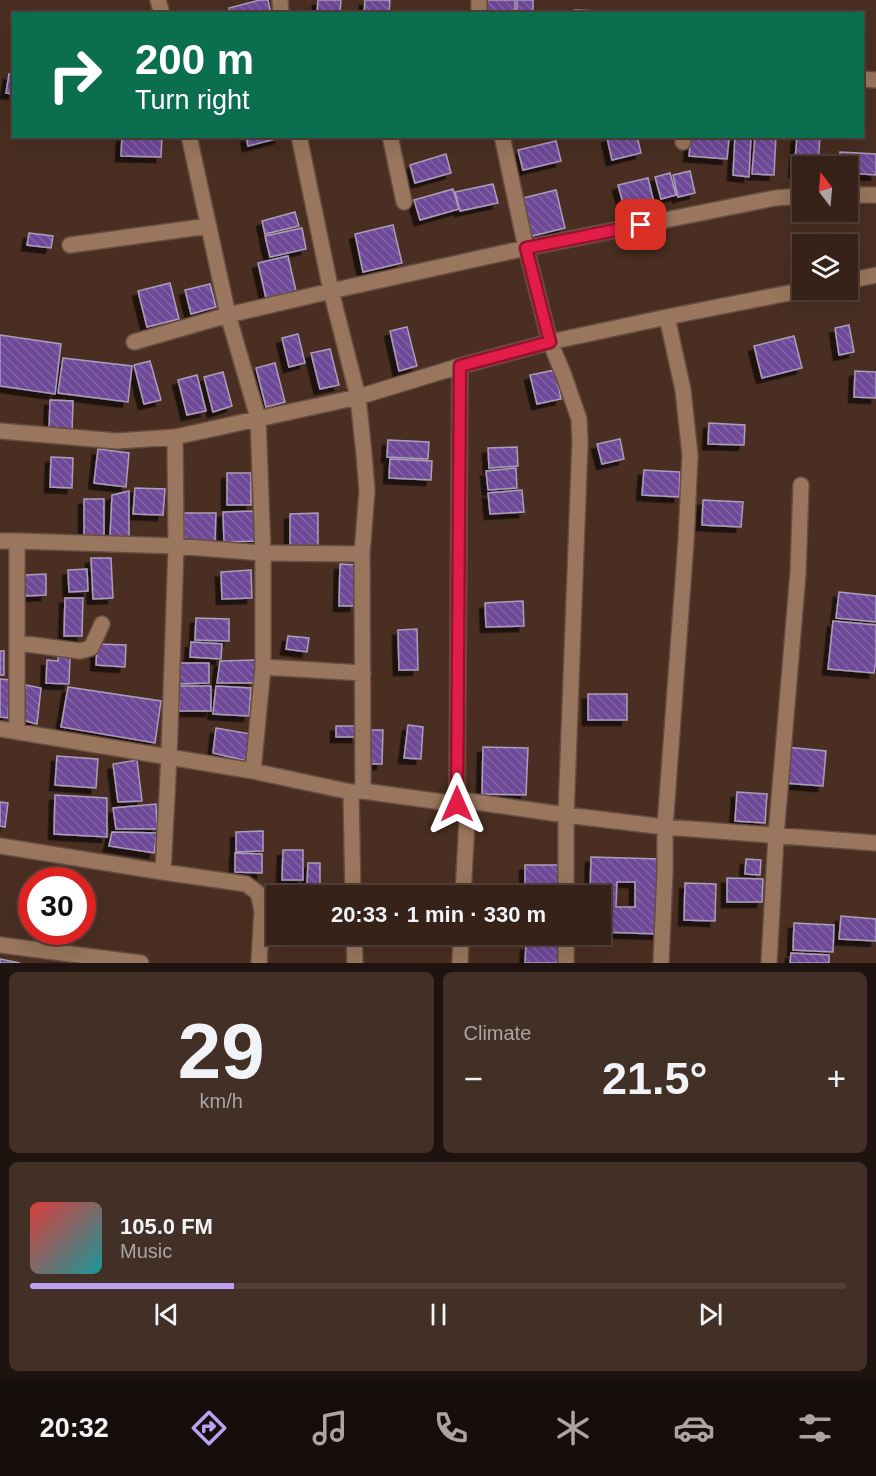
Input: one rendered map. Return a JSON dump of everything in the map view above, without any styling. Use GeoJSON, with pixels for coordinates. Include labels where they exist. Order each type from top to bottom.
{"type":"FeatureCollection","features":[{"type":"Feature","properties":{"kind":"street"},"geometry":{"type":"LineString","coordinates":[[189,138],[228,315],[258,418],[263,553],[263,667],[253,771]]}},
{"type":"Feature","properties":{"kind":"street"},"geometry":{"type":"LineString","coordinates":[[299,138],[331,291],[357,397],[367,491],[362,554],[363,673],[353,885]]}},
{"type":"Feature","properties":{"kind":"street"},"geometry":{"type":"LineString","coordinates":[[390,138],[404,202]]}},
{"type":"Feature","properties":{"kind":"street"},"geometry":{"type":"LineString","coordinates":[[502,138],[526,248],[550,342],[579,419],[566,815],[566,885]]}},
{"type":"Feature","properties":{"kind":"street"},"geometry":{"type":"LineString","coordinates":[[858,195],[876,195]]}},
{"type":"Feature","properties":{"kind":"street"},"geometry":{"type":"LineString","coordinates":[[134,342],[228,315],[331,291],[526,248],[775,198],[792,197]]}},
{"type":"Feature","properties":{"kind":"street"},"geometry":{"type":"LineString","coordinates":[[70,245],[208,226]]}},
{"type":"Feature","properties":{"kind":"street"},"geometry":{"type":"LineString","coordinates":[[858,279],[876,275]]}},
{"type":"Feature","properties":{"kind":"street"},"geometry":{"type":"LineString","coordinates":[[0,431],[117,441],[175,437],[357,397],[550,342],[792,292]]}},
{"type":"Feature","properties":{"kind":"street"},"geometry":{"type":"LineString","coordinates":[[661,963],[665,827],[690,455],[683,390],[667,317]]}},
{"type":"Feature","properties":{"kind":"street"},"geometry":{"type":"LineString","coordinates":[[460,366],[463,885]]}},
{"type":"Feature","properties":{"kind":"street"},"geometry":{"type":"LineString","coordinates":[[163,872],[176,546],[175,437]]}},
{"type":"Feature","properties":{"kind":"street"},"geometry":{"type":"LineString","coordinates":[[769,963],[776,836],[798,573],[801,485]]}},
{"type":"Feature","properties":{"kind":"street"},"geometry":{"type":"LineString","coordinates":[[0,541],[176,546],[263,553],[362,554]]}},
{"type":"Feature","properties":{"kind":"street"},"geometry":{"type":"LineString","coordinates":[[17,541],[18,732]]}},
{"type":"Feature","properties":{"kind":"street"},"geometry":{"type":"LineString","coordinates":[[18,642],[80,651],[91,648],[102,624]]}},
{"type":"Feature","properties":{"kind":"street"},"geometry":{"type":"LineString","coordinates":[[263,667],[363,673]]}},
{"type":"Feature","properties":{"kind":"street"},"geometry":{"type":"LineString","coordinates":[[0,729],[169,756],[357,792],[462,802],[665,827],[876,843]]}},
{"type":"Feature","properties":{"kind":"street"},"geometry":{"type":"LineString","coordinates":[[0,846],[246,884],[258,893],[262,910],[258,963]]}},
{"type":"Feature","properties":{"kind":"street"},"geometry":{"type":"LineString","coordinates":[[0,945],[70,959],[141,963]]}},
{"type":"Feature","properties":{"kind":"street"},"geometry":{"type":"LineString","coordinates":[[354,945],[355,963]]}},
{"type":"Feature","properties":{"kind":"street"},"geometry":{"type":"LineString","coordinates":[[460,963],[461,945]]}},
{"type":"Feature","properties":{"kind":"street"},"geometry":{"type":"LineString","coordinates":[[566,945],[566,963]]}},
{"type":"Feature","properties":{"kind":"building"},"geometry":{"type":"Polygon","coordinates":[[[268,0],[271,12],[230,12],[229,8],[268,0]]]}},
{"type":"Feature","properties":{"kind":"building"},"geometry":{"type":"Polygon","coordinates":[[[318,0],[341,0],[340,12],[317,12],[318,0]]]}},
{"type":"Feature","properties":{"kind":"building"},"geometry":{"type":"Polygon","coordinates":[[[365,0],[390,0],[389,12],[364,12],[365,0]]]}},
{"type":"Feature","properties":{"kind":"building"},"geometry":{"type":"Polygon","coordinates":[[[486,0],[515,0],[515,12],[485,12],[486,0]]]}},
{"type":"Feature","properties":{"kind":"building"},"geometry":{"type":"Polygon","coordinates":[[[517,0],[533,0],[533,12],[517,12],[517,0]]]}},
{"type":"Feature","properties":{"kind":"building"},"geometry":{"type":"Polygon","coordinates":[[[575,10],[599,11],[599,12],[575,12],[575,10]]]}},
{"type":"Feature","properties":{"kind":"building"},"geometry":{"type":"Polygon","coordinates":[[[9,74],[12,75],[12,94],[6,93],[9,74]]]}},
{"type":"Feature","properties":{"kind":"building"},"geometry":{"type":"Polygon","coordinates":[[[122,138],[162,138],[161,157],[121,156],[122,138]]]}},
{"type":"Feature","properties":{"kind":"building"},"geometry":{"type":"Polygon","coordinates":[[[246,138],[280,138],[248,146],[246,138]]]}},
{"type":"Feature","properties":{"kind":"building"},"geometry":{"type":"Polygon","coordinates":[[[607,138],[637,138],[641,153],[612,160],[607,138]]]}},
{"type":"Feature","properties":{"kind":"building"},"geometry":{"type":"Polygon","coordinates":[[[691,138],[729,139],[727,159],[689,156],[691,138]]]}},
{"type":"Feature","properties":{"kind":"building"},"geometry":{"type":"Polygon","coordinates":[[[735,138],[751,138],[749,177],[733,175],[735,138]]]}},
{"type":"Feature","properties":{"kind":"building"},"geometry":{"type":"Polygon","coordinates":[[[755,138],[776,138],[774,175],[752,174],[755,138]]]}},
{"type":"Feature","properties":{"kind":"building"},"geometry":{"type":"Polygon","coordinates":[[[797,138],[820,138],[819,156],[795,156],[797,138]]]}},
{"type":"Feature","properties":{"kind":"building"},"geometry":{"type":"Polygon","coordinates":[[[556,141],[561,161],[523,170],[518,150],[556,141]]]}},
{"type":"Feature","properties":{"kind":"building"},"geometry":{"type":"Polygon","coordinates":[[[840,152],[876,154],[876,175],[858,174],[858,156],[840,156],[840,152]]]}},
{"type":"Feature","properties":{"kind":"building"},"geometry":{"type":"Polygon","coordinates":[[[446,154],[451,173],[415,183],[410,165],[446,154]]]}},
{"type":"Feature","properties":{"kind":"building"},"geometry":{"type":"Polygon","coordinates":[[[690,171],[695,193],[678,197],[673,175],[690,171]]]}},
{"type":"Feature","properties":{"kind":"building"},"geometry":{"type":"Polygon","coordinates":[[[670,173],[676,195],[661,199],[655,177],[670,173]]]}},
{"type":"Feature","properties":{"kind":"building"},"geometry":{"type":"Polygon","coordinates":[[[648,178],[654,203],[625,210],[618,185],[648,178]]]}},
{"type":"Feature","properties":{"kind":"building"},"geometry":{"type":"Polygon","coordinates":[[[493,184],[498,203],[460,211],[455,192],[493,184]]]}},
{"type":"Feature","properties":{"kind":"building"},"geometry":{"type":"Polygon","coordinates":[[[453,189],[459,209],[420,220],[414,200],[453,189]]]}},
{"type":"Feature","properties":{"kind":"building"},"geometry":{"type":"Polygon","coordinates":[[[556,190],[565,228],[528,237],[519,199],[556,190]]]}},
{"type":"Feature","properties":{"kind":"building"},"geometry":{"type":"Polygon","coordinates":[[[295,212],[299,226],[265,234],[262,221],[295,212]]]}},
{"type":"Feature","properties":{"kind":"building"},"geometry":{"type":"Polygon","coordinates":[[[393,225],[402,263],[363,272],[355,234],[393,225]]]}},
{"type":"Feature","properties":{"kind":"building"},"geometry":{"type":"Polygon","coordinates":[[[302,228],[306,249],[270,257],[265,236],[302,228]]]}},
{"type":"Feature","properties":{"kind":"building"},"geometry":{"type":"Polygon","coordinates":[[[29,233],[53,236],[51,248],[27,245],[29,233]]]}},
{"type":"Feature","properties":{"kind":"building"},"geometry":{"type":"Polygon","coordinates":[[[288,256],[296,291],[266,298],[258,263],[288,256]]]}},
{"type":"Feature","properties":{"kind":"building"},"geometry":{"type":"Polygon","coordinates":[[[170,283],[179,319],[147,327],[138,291],[170,283]]]}},
{"type":"Feature","properties":{"kind":"building"},"geometry":{"type":"Polygon","coordinates":[[[210,284],[216,307],[191,314],[185,290],[210,284]]]}},
{"type":"Feature","properties":{"kind":"building"},"geometry":{"type":"Polygon","coordinates":[[[849,325],[854,352],[839,355],[835,328],[849,325]]]}},
{"type":"Feature","properties":{"kind":"building"},"geometry":{"type":"Polygon","coordinates":[[[407,327],[417,366],[399,371],[390,331],[407,327]]]}},
{"type":"Feature","properties":{"kind":"building"},"geometry":{"type":"Polygon","coordinates":[[[298,334],[305,363],[289,367],[282,338],[298,334]]]}},
{"type":"Feature","properties":{"kind":"building"},"geometry":{"type":"Polygon","coordinates":[[[0,335],[61,344],[55,394],[0,386],[0,335]]]}},
{"type":"Feature","properties":{"kind":"building"},"geometry":{"type":"Polygon","coordinates":[[[794,336],[802,368],[762,378],[754,346],[794,336]]]}},
{"type":"Feature","properties":{"kind":"building"},"geometry":{"type":"Polygon","coordinates":[[[330,349],[339,385],[320,389],[311,353],[330,349]]]}},
{"type":"Feature","properties":{"kind":"building"},"geometry":{"type":"Polygon","coordinates":[[[63,358],[132,366],[128,402],[58,393],[63,358]]]}},
{"type":"Feature","properties":{"kind":"building"},"geometry":{"type":"Polygon","coordinates":[[[150,361],[161,400],[144,404],[134,365],[150,361]]]}},
{"type":"Feature","properties":{"kind":"building"},"geometry":{"type":"Polygon","coordinates":[[[275,363],[285,402],[266,407],[256,368],[275,363]]]}},
{"type":"Feature","properties":{"kind":"building"},"geometry":{"type":"Polygon","coordinates":[[[555,370],[561,399],[537,404],[530,375],[555,370]]]}},
{"type":"Feature","properties":{"kind":"building"},"geometry":{"type":"Polygon","coordinates":[[[855,371],[876,372],[876,398],[854,397],[855,371]]]}},
{"type":"Feature","properties":{"kind":"building"},"geometry":{"type":"Polygon","coordinates":[[[223,372],[232,406],[213,412],[204,377],[223,372]]]}},
{"type":"Feature","properties":{"kind":"building"},"geometry":{"type":"Polygon","coordinates":[[[197,375],[206,411],[187,415],[178,380],[197,375]]]}},
{"type":"Feature","properties":{"kind":"building"},"geometry":{"type":"Polygon","coordinates":[[[50,400],[73,401],[72,434],[49,433],[50,400]]]}},
{"type":"Feature","properties":{"kind":"building"},"geometry":{"type":"Polygon","coordinates":[[[709,423],[745,425],[744,445],[708,444],[709,423]]]}},
{"type":"Feature","properties":{"kind":"building"},"geometry":{"type":"Polygon","coordinates":[[[620,439],[624,459],[602,464],[597,444],[620,439]]]}},
{"type":"Feature","properties":{"kind":"building"},"geometry":{"type":"Polygon","coordinates":[[[388,440],[429,442],[428,459],[387,457],[388,440]]]}},
{"type":"Feature","properties":{"kind":"building"},"geometry":{"type":"Polygon","coordinates":[[[517,447],[518,466],[489,468],[488,448],[517,447]]]}},
{"type":"Feature","properties":{"kind":"building"},"geometry":{"type":"Polygon","coordinates":[[[98,449],[129,453],[126,487],[94,483],[98,449]]]}},
{"type":"Feature","properties":{"kind":"building"},"geometry":{"type":"Polygon","coordinates":[[[51,457],[73,458],[72,488],[50,487],[51,457]]]}},
{"type":"Feature","properties":{"kind":"building"},"geometry":{"type":"Polygon","coordinates":[[[390,459],[432,461],[431,480],[389,478],[390,459]]]}},
{"type":"Feature","properties":{"kind":"building"},"geometry":{"type":"Polygon","coordinates":[[[516,468],[517,488],[488,490],[486,471],[516,468]]]}},
{"type":"Feature","properties":{"kind":"building"},"geometry":{"type":"Polygon","coordinates":[[[644,470],[680,472],[679,497],[642,495],[644,470]]]}},
{"type":"Feature","properties":{"kind":"building"},"geometry":{"type":"Polygon","coordinates":[[[227,473],[251,473],[251,505],[227,505],[227,473]]]}},
{"type":"Feature","properties":{"kind":"building"},"geometry":{"type":"Polygon","coordinates":[[[135,488],[165,489],[163,515],[133,514],[135,488]]]}},
{"type":"Feature","properties":{"kind":"building"},"geometry":{"type":"Polygon","coordinates":[[[522,490],[524,512],[490,514],[488,493],[522,490]]]}},
{"type":"Feature","properties":{"kind":"building"},"geometry":{"type":"Polygon","coordinates":[[[129,491],[129,538],[110,537],[112,495],[129,491]]]}},
{"type":"Feature","properties":{"kind":"building"},"geometry":{"type":"Polygon","coordinates":[[[84,499],[104,499],[104,538],[84,538],[84,499]]]}},
{"type":"Feature","properties":{"kind":"building"},"geometry":{"type":"Polygon","coordinates":[[[703,500],[743,502],[741,527],[702,525],[703,500]]]}},
{"type":"Feature","properties":{"kind":"building"},"geometry":{"type":"Polygon","coordinates":[[[257,511],[258,541],[224,542],[223,512],[257,511]]]}},
{"type":"Feature","properties":{"kind":"building"},"geometry":{"type":"Polygon","coordinates":[[[184,513],[216,513],[215,541],[184,541],[184,513]]]}},
{"type":"Feature","properties":{"kind":"building"},"geometry":{"type":"Polygon","coordinates":[[[318,513],[318,548],[290,548],[290,514],[318,513]]]}},
{"type":"Feature","properties":{"kind":"building"},"geometry":{"type":"Polygon","coordinates":[[[91,558],[111,558],[113,598],[93,599],[91,558]]]}},
{"type":"Feature","properties":{"kind":"building"},"geometry":{"type":"Polygon","coordinates":[[[340,564],[356,565],[355,606],[339,606],[340,564]]]}},
{"type":"Feature","properties":{"kind":"building"},"geometry":{"type":"Polygon","coordinates":[[[87,569],[88,591],[69,592],[68,570],[87,569]]]}},
{"type":"Feature","properties":{"kind":"building"},"geometry":{"type":"Polygon","coordinates":[[[251,570],[252,598],[222,599],[221,572],[251,570]]]}},
{"type":"Feature","properties":{"kind":"building"},"geometry":{"type":"Polygon","coordinates":[[[46,574],[46,595],[25,596],[25,575],[46,574]]]}},
{"type":"Feature","properties":{"kind":"building"},"geometry":{"type":"Polygon","coordinates":[[[839,592],[876,596],[876,622],[836,618],[839,592]]]}},
{"type":"Feature","properties":{"kind":"building"},"geometry":{"type":"Polygon","coordinates":[[[65,598],[83,598],[82,636],[64,636],[65,598]]]}},
{"type":"Feature","properties":{"kind":"building"},"geometry":{"type":"Polygon","coordinates":[[[523,601],[524,626],[486,627],[485,603],[523,601]]]}},
{"type":"Feature","properties":{"kind":"building"},"geometry":{"type":"Polygon","coordinates":[[[196,618],[229,619],[229,641],[195,640],[196,618]]]}},
{"type":"Feature","properties":{"kind":"building"},"geometry":{"type":"Polygon","coordinates":[[[833,621],[876,625],[874,673],[828,669],[833,621]]]}},
{"type":"Feature","properties":{"kind":"building"},"geometry":{"type":"Polygon","coordinates":[[[417,629],[418,670],[399,670],[398,630],[417,629]]]}},
{"type":"Feature","properties":{"kind":"building"},"geometry":{"type":"Polygon","coordinates":[[[288,636],[309,638],[307,652],[286,649],[288,636]]]}},
{"type":"Feature","properties":{"kind":"building"},"geometry":{"type":"Polygon","coordinates":[[[191,642],[222,644],[221,659],[190,657],[191,642]]]}},
{"type":"Feature","properties":{"kind":"building"},"geometry":{"type":"Polygon","coordinates":[[[97,644],[126,645],[125,667],[96,665],[97,644]]]}},
{"type":"Feature","properties":{"kind":"building"},"geometry":{"type":"Polygon","coordinates":[[[0,651],[4,651],[4,675],[0,675],[0,651]]]}},
{"type":"Feature","properties":{"kind":"building"},"geometry":{"type":"Polygon","coordinates":[[[58,657],[70,657],[69,684],[46,683],[47,660],[58,661],[58,657]]]}},
{"type":"Feature","properties":{"kind":"building"},"geometry":{"type":"Polygon","coordinates":[[[257,660],[253,683],[217,683],[220,661],[257,660]]]}},
{"type":"Feature","properties":{"kind":"building"},"geometry":{"type":"Polygon","coordinates":[[[176,663],[209,663],[209,683],[176,684],[176,663]]]}},
{"type":"Feature","properties":{"kind":"building"},"geometry":{"type":"Polygon","coordinates":[[[0,679],[10,680],[8,718],[0,717],[0,679]]]}},
{"type":"Feature","properties":{"kind":"building"},"geometry":{"type":"Polygon","coordinates":[[[26,685],[41,688],[37,724],[22,720],[26,685]]]}},
{"type":"Feature","properties":{"kind":"building"},"geometry":{"type":"Polygon","coordinates":[[[179,686],[211,686],[211,711],[179,711],[179,686]]]}},
{"type":"Feature","properties":{"kind":"building"},"geometry":{"type":"Polygon","coordinates":[[[216,686],[251,688],[249,716],[213,714],[216,686]]]}},
{"type":"Feature","properties":{"kind":"building"},"geometry":{"type":"Polygon","coordinates":[[[68,687],[161,701],[155,743],[61,727],[68,687]]]}},
{"type":"Feature","properties":{"kind":"building"},"geometry":{"type":"Polygon","coordinates":[[[588,694],[627,694],[627,720],[588,720],[588,694]]]}},
{"type":"Feature","properties":{"kind":"building"},"geometry":{"type":"Polygon","coordinates":[[[408,725],[423,727],[421,759],[404,758],[408,725]]]}},
{"type":"Feature","properties":{"kind":"building"},"geometry":{"type":"Polygon","coordinates":[[[336,726],[357,726],[357,737],[336,737],[336,726]]]}},
{"type":"Feature","properties":{"kind":"building"},"geometry":{"type":"Polygon","coordinates":[[[216,728],[251,734],[247,761],[213,753],[216,728]]]}},
{"type":"Feature","properties":{"kind":"building"},"geometry":{"type":"Polygon","coordinates":[[[368,730],[383,730],[382,764],[368,764],[368,730]]]}},
{"type":"Feature","properties":{"kind":"building"},"geometry":{"type":"Polygon","coordinates":[[[483,747],[528,748],[526,795],[482,794],[483,747]]]}},
{"type":"Feature","properties":{"kind":"building"},"geometry":{"type":"Polygon","coordinates":[[[786,747],[826,751],[823,786],[783,783],[786,747]]]}},
{"type":"Feature","properties":{"kind":"building"},"geometry":{"type":"Polygon","coordinates":[[[57,756],[98,759],[96,788],[55,785],[57,756]]]}},
{"type":"Feature","properties":{"kind":"building"},"geometry":{"type":"Polygon","coordinates":[[[137,760],[142,801],[118,802],[113,764],[137,760]]]}},
{"type":"Feature","properties":{"kind":"building"},"geometry":{"type":"Polygon","coordinates":[[[737,792],[767,794],[765,823],[735,821],[737,792]]]}},
{"type":"Feature","properties":{"kind":"building"},"geometry":{"type":"Polygon","coordinates":[[[55,795],[107,798],[107,837],[54,834],[55,795]]]}},
{"type":"Feature","properties":{"kind":"building"},"geometry":{"type":"Polygon","coordinates":[[[0,802],[8,803],[5,827],[0,826],[0,802]]]}},
{"type":"Feature","properties":{"kind":"building"},"geometry":{"type":"Polygon","coordinates":[[[156,804],[157,829],[116,829],[113,808],[156,804]]]}},
{"type":"Feature","properties":{"kind":"building"},"geometry":{"type":"Polygon","coordinates":[[[263,831],[263,851],[236,852],[236,832],[263,831]]]}},
{"type":"Feature","properties":{"kind":"building"},"geometry":{"type":"Polygon","coordinates":[[[112,832],[157,833],[154,853],[109,846],[112,832]]]}},
{"type":"Feature","properties":{"kind":"building"},"geometry":{"type":"Polygon","coordinates":[[[283,850],[303,850],[303,880],[282,880],[283,850]]]}},
{"type":"Feature","properties":{"kind":"building"},"geometry":{"type":"Polygon","coordinates":[[[235,853],[262,854],[262,873],[235,872],[235,853]]]}},
{"type":"Feature","properties":{"kind":"building"},"geometry":{"type":"Polygon","coordinates":[[[591,857],[660,859],[658,934],[611,932],[611,885],[590,885],[591,857]],[[617,882],[616,907],[635,907],[635,882],[617,882]]]}},
{"type":"Feature","properties":{"kind":"building"},"geometry":{"type":"Polygon","coordinates":[[[746,859],[761,860],[760,875],[745,874],[746,859]]]}},
{"type":"Feature","properties":{"kind":"building"},"geometry":{"type":"Polygon","coordinates":[[[308,863],[320,863],[320,884],[307,884],[308,863]]]}},
{"type":"Feature","properties":{"kind":"building"},"geometry":{"type":"Polygon","coordinates":[[[525,865],[562,865],[562,885],[525,885],[525,865]]]}},
{"type":"Feature","properties":{"kind":"building"},"geometry":{"type":"Polygon","coordinates":[[[727,878],[763,879],[762,902],[727,902],[727,878]]]}},
{"type":"Feature","properties":{"kind":"building"},"geometry":{"type":"Polygon","coordinates":[[[685,883],[716,884],[715,921],[684,920],[685,883]]]}},
{"type":"Feature","properties":{"kind":"building"},"geometry":{"type":"Polygon","coordinates":[[[841,916],[876,919],[876,941],[839,939],[841,916]]]}},
{"type":"Feature","properties":{"kind":"building"},"geometry":{"type":"Polygon","coordinates":[[[794,923],[834,925],[833,952],[793,950],[794,923]]]}},
{"type":"Feature","properties":{"kind":"building"},"geometry":{"type":"Polygon","coordinates":[[[526,945],[562,946],[561,963],[525,963],[526,945]]]}},
{"type":"Feature","properties":{"kind":"building"},"geometry":{"type":"Polygon","coordinates":[[[791,953],[829,955],[829,963],[790,963],[791,953]]]}},
{"type":"Feature","properties":{"kind":"building"},"geometry":{"type":"Polygon","coordinates":[[[0,959],[20,963],[0,963],[0,959]]]}},
{"type":"Feature","properties":{"kind":"route"},"geometry":{"type":"LineString","coordinates":[[457,804],[460,366],[550,342],[526,248],[641,225]]}}]}
